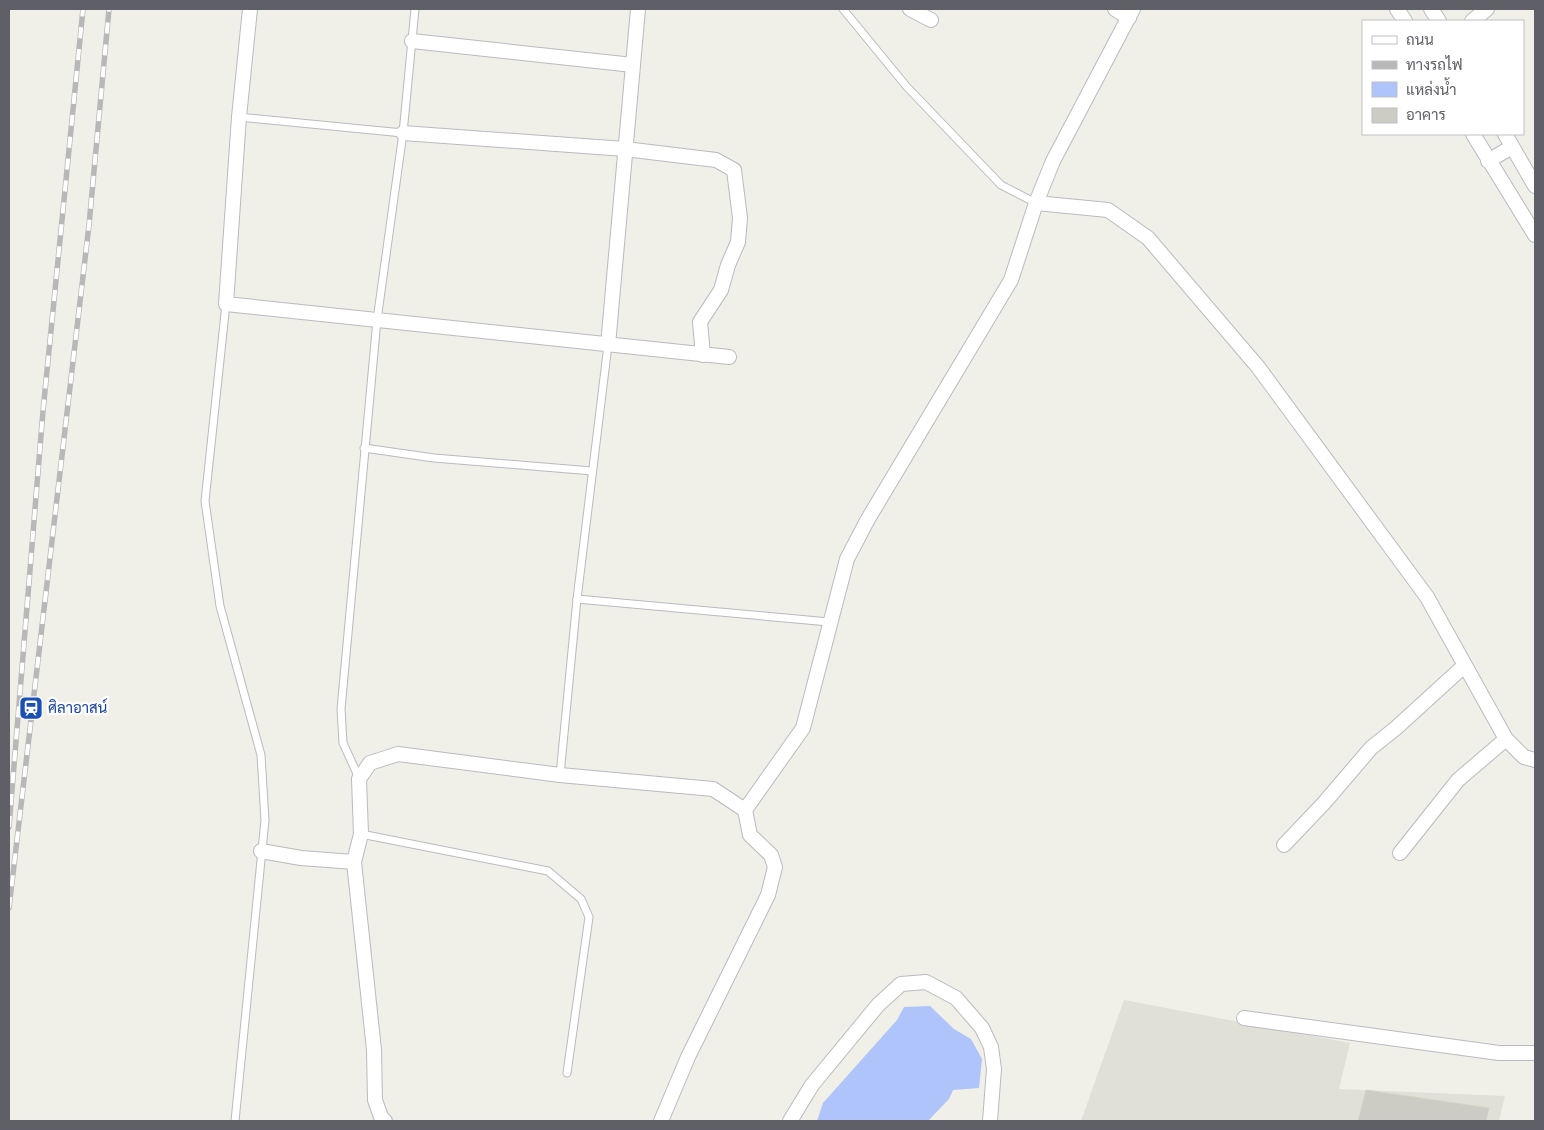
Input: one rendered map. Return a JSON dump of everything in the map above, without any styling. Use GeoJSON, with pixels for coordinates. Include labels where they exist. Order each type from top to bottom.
{"type":"FeatureCollection","features":[{"type":"Feature","properties":{"kind":"street"},"geometry":{"type":"LineString","coordinates":[[250,9],[239,117],[226,304],[729,357]]}},
{"type":"Feature","properties":{"kind":"street"},"geometry":{"type":"LineString","coordinates":[[608,345],[638,9]]}},
{"type":"Feature","properties":{"kind":"street"},"geometry":{"type":"LineString","coordinates":[[910,9],[931,20]]}},
{"type":"Feature","properties":{"kind":"street"},"geometry":{"type":"LineString","coordinates":[[745,810],[803,728],[829,622],[848,559],[868,519],[1011,280],[1036,203],[1053,161],[1131,13],[1115,9]]}},
{"type":"Feature","properties":{"kind":"street"},"geometry":{"type":"LineString","coordinates":[[1397,9],[1405,20]]}},
{"type":"Feature","properties":{"kind":"street"},"geometry":{"type":"LineString","coordinates":[[1431,9],[1439,20]]}},
{"type":"Feature","properties":{"kind":"street"},"geometry":{"type":"LineString","coordinates":[[1473,20],[1487,9]]}},
{"type":"Feature","properties":{"kind":"street"},"geometry":{"type":"LineString","coordinates":[[412,41],[633,65]]}},
{"type":"Feature","properties":{"kind":"street"},"geometry":{"type":"LineString","coordinates":[[403,133],[625,149],[716,160],[734,170],[740,218],[738,242],[728,265],[721,290],[700,322],[703,355]]}},
{"type":"Feature","properties":{"kind":"street"},"geometry":{"type":"LineString","coordinates":[[1474,135],[1535,235]]}},
{"type":"Feature","properties":{"kind":"street"},"geometry":{"type":"LineString","coordinates":[[1506,135],[1535,186]]}},
{"type":"Feature","properties":{"kind":"street"},"geometry":{"type":"LineString","coordinates":[[1488,161],[1512,147]]}},
{"type":"Feature","properties":{"kind":"street"},"geometry":{"type":"LineString","coordinates":[[1036,203],[1108,210],[1148,238],[1258,367],[1427,597],[1506,739],[1524,757],[1535,760]]}},
{"type":"Feature","properties":{"kind":"street"},"geometry":{"type":"LineString","coordinates":[[1284,845],[1324,803],[1371,748],[1396,728],[1464,666]]}},
{"type":"Feature","properties":{"kind":"street"},"geometry":{"type":"LineString","coordinates":[[1400,853],[1458,780],[1506,739]]}},
{"type":"Feature","properties":{"kind":"street"},"geometry":{"type":"LineString","coordinates":[[385,1121],[381,1118],[376,1100],[374,1050],[354,862],[361,834],[359,779],[370,763],[398,754],[560,775],[713,789],[745,810],[750,835],[771,855],[775,867],[768,895],[688,1057],[661,1121]]}},
{"type":"Feature","properties":{"kind":"street"},"geometry":{"type":"LineString","coordinates":[[261,851],[301,858],[354,862]]}},
{"type":"Feature","properties":{"kind":"street"},"geometry":{"type":"LineString","coordinates":[[790,1121],[812,1085],[878,1005],[901,984],[926,982],[956,998],[982,1028],[988,1041],[994,1069],[990,1121]]}},
{"type":"Feature","properties":{"kind":"street"},"geometry":{"type":"LineString","coordinates":[[1244,1018],[1499,1053],[1535,1053]]}},
{"type":"Feature","properties":{"kind":"lane"},"geometry":{"type":"LineString","coordinates":[[359,779],[343,743],[341,710],[377,320],[403,133],[415,9]]}},
{"type":"Feature","properties":{"kind":"lane"},"geometry":{"type":"LineString","coordinates":[[843,9],[907,87],[1001,185],[1036,203]]}},
{"type":"Feature","properties":{"kind":"lane"},"geometry":{"type":"LineString","coordinates":[[239,117],[403,133]]}},
{"type":"Feature","properties":{"kind":"lane"},"geometry":{"type":"LineString","coordinates":[[226,304],[205,501],[220,606],[262,755],[265,820],[235,1121]]}},
{"type":"Feature","properties":{"kind":"lane"},"geometry":{"type":"LineString","coordinates":[[560,775],[577,599],[608,345]]}},
{"type":"Feature","properties":{"kind":"lane"},"geometry":{"type":"LineString","coordinates":[[364,448],[434,458],[592,471]]}},
{"type":"Feature","properties":{"kind":"lane"},"geometry":{"type":"LineString","coordinates":[[577,599],[829,622]]}},
{"type":"Feature","properties":{"kind":"lane"},"geometry":{"type":"LineString","coordinates":[[361,834],[548,871],[581,899],[589,917],[567,1073]]}},
{"type":"Feature","properties":{"kind":"shaded area"},"geometry":{"type":"Polygon","coordinates":[[[1124,1000],[1350,1043],[1339,1089],[1505,1096],[1499,1121],[1081,1121],[1124,1000]]]}},
{"type":"Feature","properties":{"kind":"water"},"geometry":{"type":"Polygon","coordinates":[[[930,1006],[954,1029],[971,1039],[982,1059],[979,1088],[953,1090],[949,1099],[928,1121],[817,1121],[823,1103],[897,1020],[904,1007],[930,1006]]]}},
{"type":"Feature","properties":{"kind":"building"},"geometry":{"type":"Polygon","coordinates":[[[1366,1090],[1489,1108],[1486,1121],[1358,1121],[1366,1090]]]}},
{"type":"Feature","properties":{"kind":"railway"},"geometry":{"type":"LineString","coordinates":[[9,827],[43,411],[83,9]]}},
{"type":"Feature","properties":{"kind":"railway"},"geometry":{"type":"LineString","coordinates":[[9,908],[89,225],[109,9]]}},
{"type":"Feature","properties":{"kind":"place","name":"ศิลาอาสน์"},"geometry":{"type":"Point","coordinates":[31,708]}}]}
